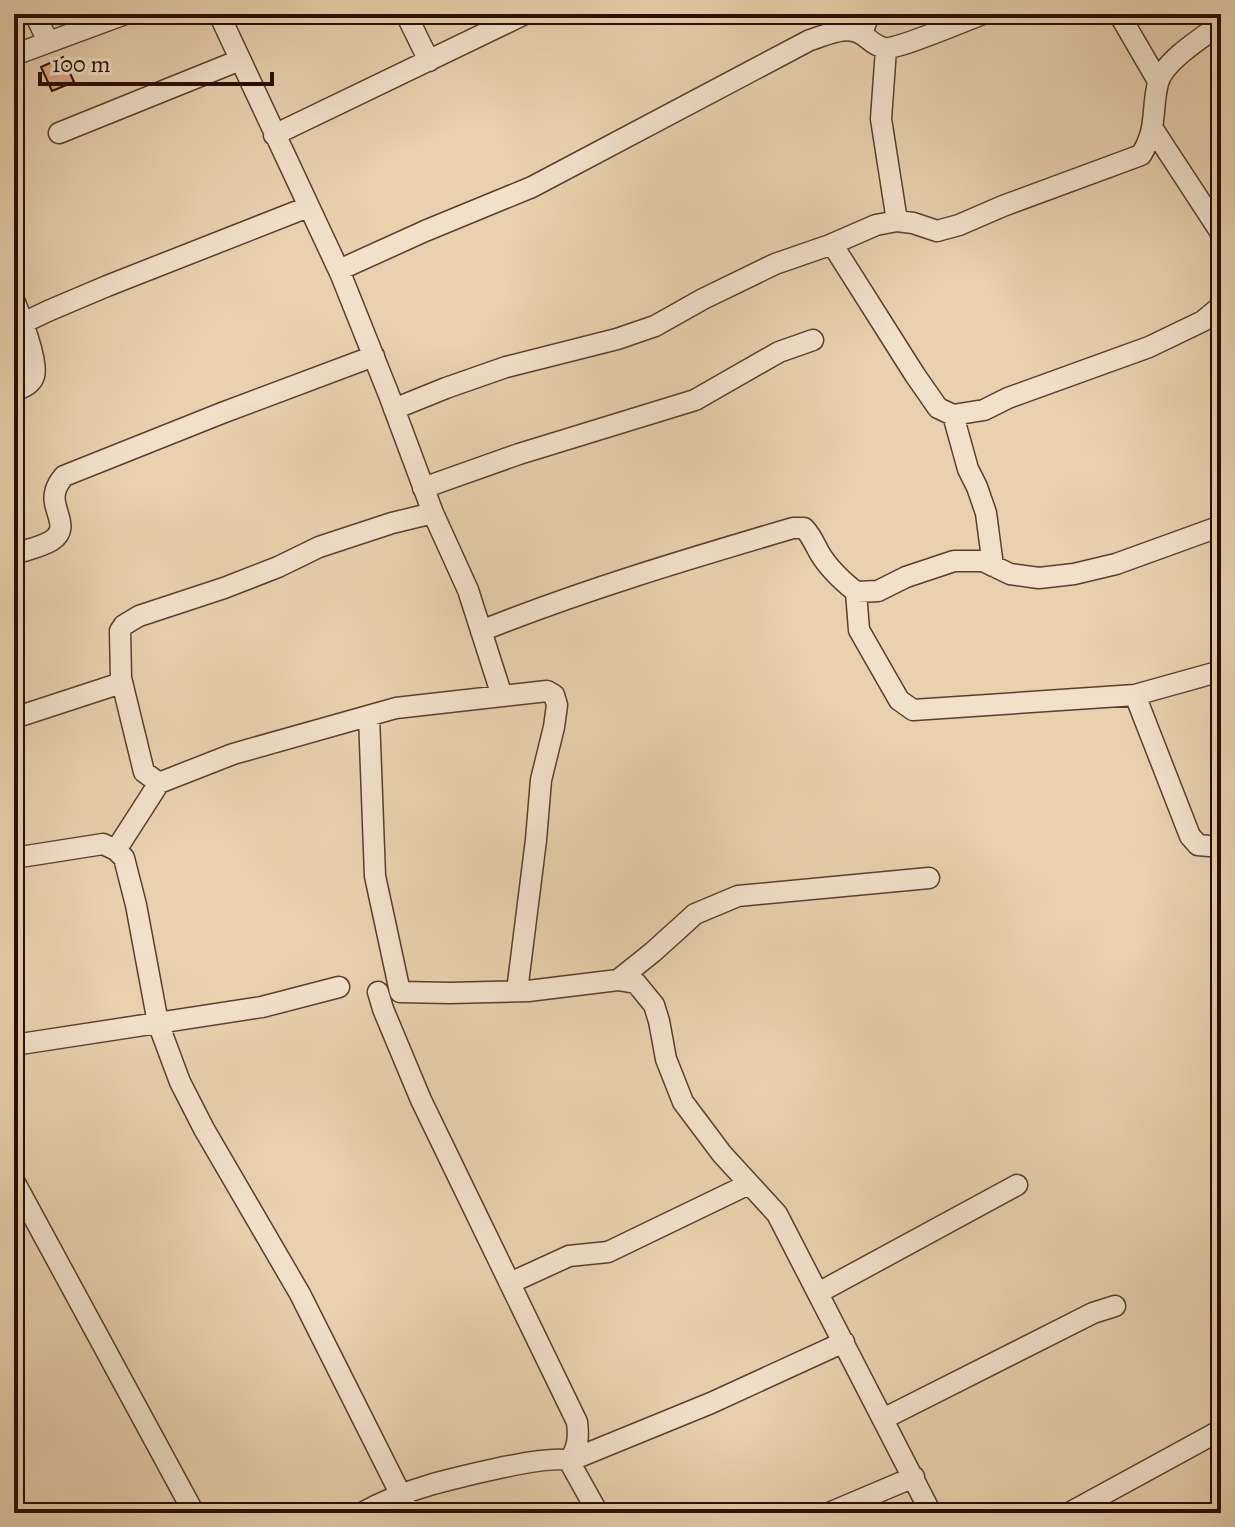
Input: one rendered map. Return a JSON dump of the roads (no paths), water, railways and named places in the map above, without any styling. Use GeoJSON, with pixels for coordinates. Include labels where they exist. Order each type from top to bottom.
{"type":"FeatureCollection","features":[{"type":"Feature","properties":{"kind":"street"},"geometry":{"type":"LineString","coordinates":[[35,14],[48,42]]}},
{"type":"Feature","properties":{"kind":"street"},"geometry":{"type":"LineString","coordinates":[[14,55],[125,14]]}},
{"type":"Feature","properties":{"kind":"street"},"geometry":{"type":"LineString","coordinates":[[219,14],[339,270],[433,513],[468,590],[502,696]]}},
{"type":"Feature","properties":{"kind":"street"},"geometry":{"type":"LineString","coordinates":[[406,14],[429,61]]}},
{"type":"Feature","properties":{"kind":"street"},"geometry":{"type":"LineString","coordinates":[[274,135],[525,14]]}},
{"type":"Feature","properties":{"kind":"street"},"geometry":{"type":"LineString","coordinates":[[862,34],[869,14]]}},
{"type":"Feature","properties":{"kind":"street"},"geometry":{"type":"LineString","coordinates":[[339,270],[532,187],[810,40],[847,29],[886,49],[983,14]]}},
{"type":"Feature","properties":{"kind":"street"},"geometry":{"type":"LineString","coordinates":[[1119,14],[1158,81]]}},
{"type":"Feature","properties":{"kind":"street"},"geometry":{"type":"LineString","coordinates":[[394,409],[506,367],[617,339],[655,326],[775,264],[876,225],[897,221],[937,231],[1141,155],[1153,129],[1158,81],[1168,67],[1221,24]]}},
{"type":"Feature","properties":{"kind":"street"},"geometry":{"type":"LineString","coordinates":[[886,49],[881,119],[897,221]]}},
{"type":"Feature","properties":{"kind":"street"},"geometry":{"type":"LineString","coordinates":[[59,133],[240,60]]}},
{"type":"Feature","properties":{"kind":"street"},"geometry":{"type":"LineString","coordinates":[[1153,129],[1218,223]]}},
{"type":"Feature","properties":{"kind":"street"},"geometry":{"type":"LineString","coordinates":[[23,323],[107,286],[308,207]]}},
{"type":"Feature","properties":{"kind":"street"},"geometry":{"type":"LineString","coordinates":[[830,245],[938,408],[953,415],[984,410],[1008,398],[1149,347],[1203,321],[1221,306]]}},
{"type":"Feature","properties":{"kind":"street"},"geometry":{"type":"LineString","coordinates":[[14,300],[36,367],[32,381],[14,391]]}},
{"type":"Feature","properties":{"kind":"street"},"geometry":{"type":"LineString","coordinates":[[423,488],[519,454],[695,400],[779,352],[813,340]]}},
{"type":"Feature","properties":{"kind":"street"},"geometry":{"type":"LineString","coordinates":[[14,554],[54,539],[60,531],[62,521],[54,502],[55,491],[64,476],[374,356]]}},
{"type":"Feature","properties":{"kind":"street"},"geometry":{"type":"LineString","coordinates":[[953,415],[968,469],[986,513],[993,566]]}},
{"type":"Feature","properties":{"kind":"street"},"geometry":{"type":"LineString","coordinates":[[159,783],[144,772],[121,678],[120,631],[124,625],[139,616],[278,567],[348,535],[433,513]]}},
{"type":"Feature","properties":{"kind":"street"},"geometry":{"type":"LineString","coordinates":[[481,631],[646,572],[793,528],[804,528],[838,578],[856,592],[878,591],[906,577],[954,561],[983,561],[1010,574],[1039,578],[1074,574],[1116,564],[1221,526]]}},
{"type":"Feature","properties":{"kind":"street"},"geometry":{"type":"LineString","coordinates":[[856,592],[859,630],[899,700],[913,710],[1135,695],[1221,671]]}},
{"type":"Feature","properties":{"kind":"street"},"geometry":{"type":"LineString","coordinates":[[14,718],[112,687],[121,678]]}},
{"type":"Feature","properties":{"kind":"street"},"geometry":{"type":"LineString","coordinates":[[116,850],[159,783],[233,754],[396,708],[547,691],[557,700],[541,780],[517,991]]}},
{"type":"Feature","properties":{"kind":"street"},"geometry":{"type":"LineString","coordinates":[[1135,695],[1190,836],[1198,845],[1221,847]]}},
{"type":"Feature","properties":{"kind":"street"},"geometry":{"type":"LineString","coordinates":[[369,716],[375,876],[400,992],[517,991],[618,980],[636,983],[654,1005],[666,1059],[683,1102],[722,1154],[777,1214],[931,1513]]}},
{"type":"Feature","properties":{"kind":"street"},"geometry":{"type":"LineString","coordinates":[[14,858],[103,844],[124,858],[158,1023],[180,1082],[300,1294],[406,1505]]}},
{"type":"Feature","properties":{"kind":"street"},"geometry":{"type":"LineString","coordinates":[[618,980],[695,914],[738,896],[929,878]]}},
{"type":"Feature","properties":{"kind":"street"},"geometry":{"type":"LineString","coordinates":[[14,1045],[262,1007],[339,987]]}},
{"type":"Feature","properties":{"kind":"street"},"geometry":{"type":"LineString","coordinates":[[378,992],[421,1100],[577,1422],[577,1448],[569,1461]]}},
{"type":"Feature","properties":{"kind":"street"},"geometry":{"type":"LineString","coordinates":[[14,1181],[194,1513]]}},
{"type":"Feature","properties":{"kind":"street"},"geometry":{"type":"LineString","coordinates":[[510,1283],[569,1256],[608,1252],[749,1184]]}},
{"type":"Feature","properties":{"kind":"street"},"geometry":{"type":"LineString","coordinates":[[818,1293],[1017,1185]]}},
{"type":"Feature","properties":{"kind":"street"},"geometry":{"type":"LineString","coordinates":[[883,1419],[1093,1313],[1115,1306]]}},
{"type":"Feature","properties":{"kind":"street"},"geometry":{"type":"LineString","coordinates":[[569,1461],[711,1403],[844,1342]]}},
{"type":"Feature","properties":{"kind":"street"},"geometry":{"type":"LineString","coordinates":[[1069,1513],[1221,1430]]}},
{"type":"Feature","properties":{"kind":"street"},"geometry":{"type":"LineString","coordinates":[[362,1513],[406,1505],[430,1485],[562,1458],[569,1461],[598,1513]]}},
{"type":"Feature","properties":{"kind":"street"},"geometry":{"type":"LineString","coordinates":[[829,1513],[914,1477]]}}]}
